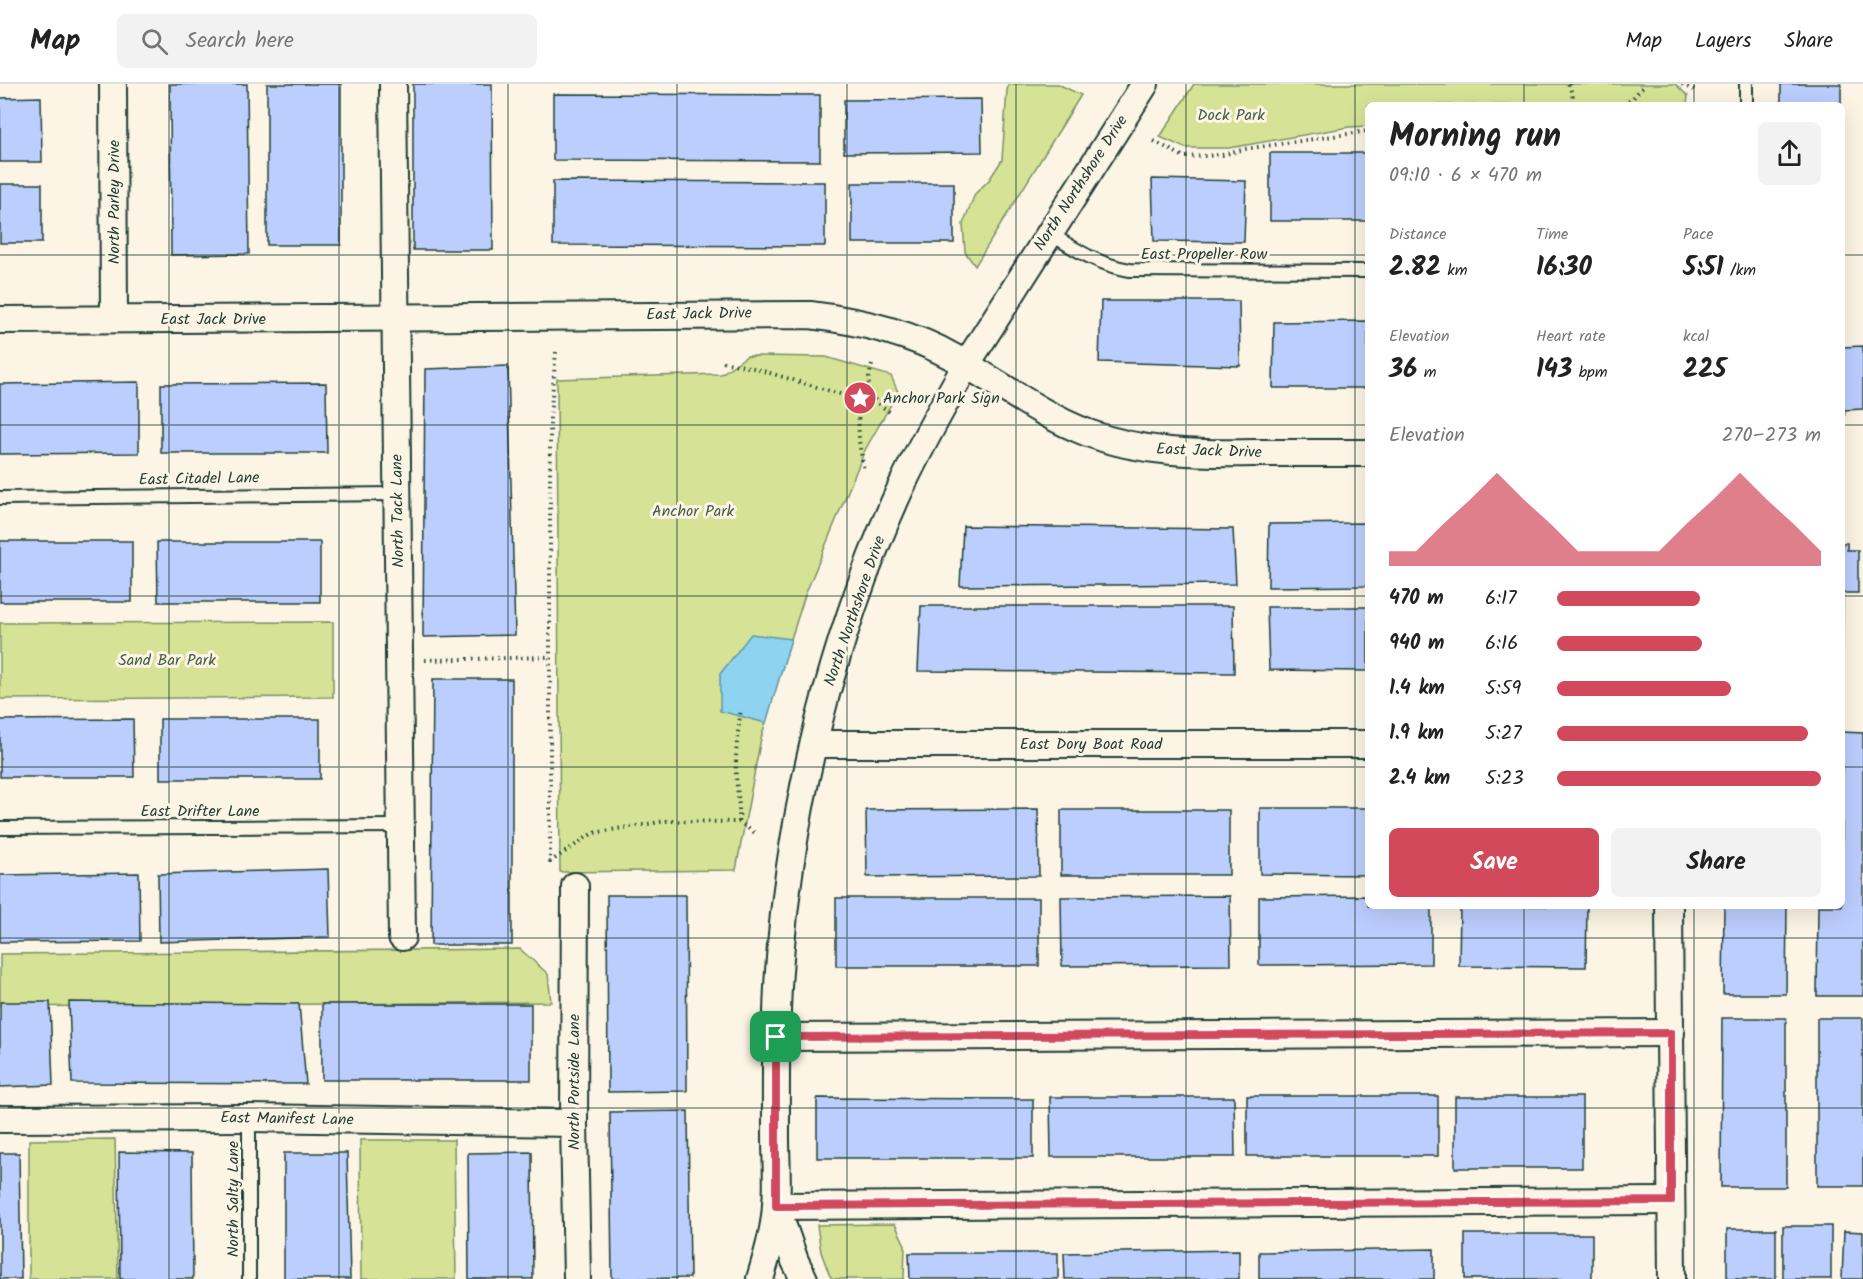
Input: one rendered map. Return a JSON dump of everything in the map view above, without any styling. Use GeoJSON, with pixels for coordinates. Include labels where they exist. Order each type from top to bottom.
{"type":"FeatureCollection","features":[{"type":"Feature","properties":{"kind":"street","name":"North Parley Drive"},"geometry":{"type":"LineString","coordinates":[[113,84],[114,319]]}},
{"type":"Feature","properties":{"kind":"street","name":"North Tack Lane"},"geometry":{"type":"LineString","coordinates":[[393,84],[402,937]]}},
{"type":"Feature","properties":{"kind":"street","name":"North Northshore Drive"},"geometry":{"type":"LineString","coordinates":[[776,1206],[776,1037],[785,903],[791,858],[814,744],[835,664],[878,540],[931,427],[966,365],[1050,233],[1135,87]]}},
{"type":"Feature","properties":{"kind":"street","name":"East Jack Drive"},"geometry":{"type":"LineString","coordinates":[[0,320],[810,315],[881,327],[918,340],[953,357],[1063,422],[1089,434],[1126,444],[1176,452],[1365,453]]}},
{"type":"Feature","properties":{"kind":"street","name":"East Dory Boat Road"},"geometry":{"type":"LineString","coordinates":[[814,744],[1365,744]]}},
{"type":"Feature","properties":{"kind":"street","name":"North Portside Lane"},"geometry":{"type":"LineString","coordinates":[[574,886],[574,1123],[577,1279]]}},
{"type":"Feature","properties":{"kind":"street"},"geometry":{"type":"LineString","coordinates":[[1669,909],[1672,1279]]}},
{"type":"Feature","properties":{"kind":"street"},"geometry":{"type":"LineString","coordinates":[[776,1037],[1671,1033]]}},
{"type":"Feature","properties":{"kind":"street","name":"East Manifest Lane"},"geometry":{"type":"LineString","coordinates":[[0,1119],[249,1118],[574,1123]]}},
{"type":"Feature","properties":{"kind":"street"},"geometry":{"type":"LineString","coordinates":[[776,1206],[1671,1201]]}},
{"type":"Feature","properties":{"kind":"street"},"geometry":{"type":"LineString","coordinates":[[760,1279],[776,1206]]}},
{"type":"Feature","properties":{"kind":"street"},"geometry":{"type":"LineString","coordinates":[[776,1206],[795,1261],[804,1279]]}},
{"type":"Feature","properties":{"kind":"lane"},"geometry":{"type":"LineString","coordinates":[[1746,84],[1746,102]]}},
{"type":"Feature","properties":{"kind":"lane","name":"East Propeller Row"},"geometry":{"type":"LineString","coordinates":[[1050,233],[1087,257],[1130,270],[1365,271]]}},
{"type":"Feature","properties":{"kind":"lane","name":"East Citadel Lane"},"geometry":{"type":"LineString","coordinates":[[0,498],[398,494]]}},
{"type":"Feature","properties":{"kind":"lane","name":"East Drifter Lane"},"geometry":{"type":"LineString","coordinates":[[0,828],[401,826]]}},
{"type":"Feature","properties":{"kind":"lane","name":"North Salty Lane"},"geometry":{"type":"LineString","coordinates":[[249,1118],[249,1279]]}},
{"type":"Feature","properties":{"kind":"path"},"geometry":{"type":"LineString","coordinates":[[1569,84],[1574,102]]}},
{"type":"Feature","properties":{"kind":"path"},"geometry":{"type":"LineString","coordinates":[[1628,102],[1646,84]]}},
{"type":"Feature","properties":{"kind":"path"},"geometry":{"type":"LineString","coordinates":[[1682,84],[1694,90]]}},
{"type":"Feature","properties":{"kind":"path"},"geometry":{"type":"LineString","coordinates":[[1154,141],[1184,157],[1222,154],[1365,130]]}},
{"type":"Feature","properties":{"kind":"path"},"geometry":{"type":"LineString","coordinates":[[556,352],[550,419],[550,862],[593,833],[666,821],[739,822],[755,833]]}},
{"type":"Feature","properties":{"kind":"path"},"geometry":{"type":"LineString","coordinates":[[723,362],[753,368],[850,397]]}},
{"type":"Feature","properties":{"kind":"path"},"geometry":{"type":"LineString","coordinates":[[858,410],[869,407],[871,398],[868,380],[872,365]]}},
{"type":"Feature","properties":{"kind":"path"},"geometry":{"type":"LineString","coordinates":[[850,397],[858,387],[869,393],[876,403],[891,413]]}},
{"type":"Feature","properties":{"kind":"path"},"geometry":{"type":"LineString","coordinates":[[850,397],[852,405],[858,410],[859,441],[864,471]]}},
{"type":"Feature","properties":{"kind":"path"},"geometry":{"type":"LineString","coordinates":[[399,660],[550,657]]}},
{"type":"Feature","properties":{"kind":"path"},"geometry":{"type":"LineString","coordinates":[[739,822],[740,803],[736,775],[741,709]]}},
{"type":"Feature","properties":{"kind":"green space"},"geometry":{"type":"Polygon","coordinates":[[[1009,84],[1058,84],[1081,95],[975,266],[965,252],[963,224],[975,194],[989,180],[1002,160],[1009,84]]]}},
{"type":"Feature","properties":{"kind":"green space","name":"Dock Park"},"geometry":{"type":"Polygon","coordinates":[[[1194,84],[1675,84],[1688,96],[1687,102],[1365,102],[1365,126],[1229,148],[1185,148],[1160,137],[1194,84]]]}},
{"type":"Feature","properties":{"kind":"green space","name":"Anchor Park"},"geometry":{"type":"Polygon","coordinates":[[[747,356],[826,357],[891,376],[898,392],[865,450],[805,595],[761,738],[736,870],[560,872],[557,379],[721,374],[747,356]]]}},
{"type":"Feature","properties":{"kind":"green space","name":"Sand Bar Park"},"geometry":{"type":"Polygon","coordinates":[[[333,622],[333,697],[0,699],[0,623],[333,622]]]}},
{"type":"Feature","properties":{"kind":"green space"},"geometry":{"type":"Polygon","coordinates":[[[520,949],[548,974],[551,1002],[0,1007],[0,954],[520,949]]]}},
{"type":"Feature","properties":{"kind":"green space"},"geometry":{"type":"Polygon","coordinates":[[[115,1139],[118,1279],[29,1279],[29,1140],[115,1139]]]}},
{"type":"Feature","properties":{"kind":"green space"},"geometry":{"type":"Polygon","coordinates":[[[360,1140],[454,1140],[456,1279],[361,1279],[360,1140]]]}},
{"type":"Feature","properties":{"kind":"green space"},"geometry":{"type":"Polygon","coordinates":[[[895,1224],[905,1245],[904,1279],[833,1279],[830,1276],[821,1252],[817,1225],[895,1224]]]}},
{"type":"Feature","properties":{"kind":"water"},"geometry":{"type":"Polygon","coordinates":[[[751,634],[791,639],[766,723],[720,711],[720,674],[751,634]]]}},
{"type":"Feature","properties":{"kind":"building"},"geometry":{"type":"Polygon","coordinates":[[[170,84],[247,84],[249,254],[171,255],[170,84]]]}},
{"type":"Feature","properties":{"kind":"building"},"geometry":{"type":"Polygon","coordinates":[[[267,84],[341,84],[341,245],[267,245],[267,84]]]}},
{"type":"Feature","properties":{"kind":"building"},"geometry":{"type":"Polygon","coordinates":[[[413,84],[492,84],[493,250],[413,250],[413,84]]]}},
{"type":"Feature","properties":{"kind":"building"},"geometry":{"type":"Polygon","coordinates":[[[1781,84],[1841,84],[1841,102],[1781,102],[1781,84]]]}},
{"type":"Feature","properties":{"kind":"building"},"geometry":{"type":"Polygon","coordinates":[[[553,94],[820,95],[820,161],[553,160],[553,94]]]}},
{"type":"Feature","properties":{"kind":"building"},"geometry":{"type":"Polygon","coordinates":[[[41,97],[42,162],[0,162],[0,98],[41,97]]]}},
{"type":"Feature","properties":{"kind":"building"},"geometry":{"type":"Polygon","coordinates":[[[981,99],[982,152],[844,153],[844,100],[981,99]]]}},
{"type":"Feature","properties":{"kind":"building"},"geometry":{"type":"Polygon","coordinates":[[[1270,153],[1365,153],[1365,221],[1270,221],[1270,153]]]}},
{"type":"Feature","properties":{"kind":"building"},"geometry":{"type":"Polygon","coordinates":[[[1152,179],[1246,181],[1244,242],[1154,241],[1152,179]]]}},
{"type":"Feature","properties":{"kind":"building"},"geometry":{"type":"Polygon","coordinates":[[[553,181],[825,182],[825,246],[553,245],[553,181]]]}},
{"type":"Feature","properties":{"kind":"building"},"geometry":{"type":"Polygon","coordinates":[[[852,183],[954,183],[954,243],[852,243],[852,183]]]}},
{"type":"Feature","properties":{"kind":"building"},"geometry":{"type":"Polygon","coordinates":[[[0,184],[42,184],[42,243],[0,243],[0,184]]]}},
{"type":"Feature","properties":{"kind":"building"},"geometry":{"type":"Polygon","coordinates":[[[1101,301],[1239,301],[1240,366],[1099,362],[1101,301]]]}},
{"type":"Feature","properties":{"kind":"building"},"geometry":{"type":"Polygon","coordinates":[[[1365,321],[1365,388],[1273,388],[1274,322],[1365,321]]]}},
{"type":"Feature","properties":{"kind":"building"},"geometry":{"type":"Polygon","coordinates":[[[1863,346],[1863,409],[1845,410],[1845,347],[1863,346]]]}},
{"type":"Feature","properties":{"kind":"building"},"geometry":{"type":"Polygon","coordinates":[[[508,366],[515,635],[423,637],[425,369],[508,366]]]}},
{"type":"Feature","properties":{"kind":"building"},"geometry":{"type":"Polygon","coordinates":[[[139,382],[139,453],[0,454],[0,384],[139,382]]]}},
{"type":"Feature","properties":{"kind":"building"},"geometry":{"type":"Polygon","coordinates":[[[326,383],[327,453],[161,453],[161,384],[326,383]]]}},
{"type":"Feature","properties":{"kind":"building"},"geometry":{"type":"Polygon","coordinates":[[[1365,523],[1365,586],[1268,587],[1269,524],[1365,523]]]}},
{"type":"Feature","properties":{"kind":"building"},"geometry":{"type":"Polygon","coordinates":[[[963,526],[1233,529],[1236,584],[960,586],[963,526]]]}},
{"type":"Feature","properties":{"kind":"building"},"geometry":{"type":"Polygon","coordinates":[[[0,541],[132,541],[132,602],[0,602],[0,541]]]}},
{"type":"Feature","properties":{"kind":"building"},"geometry":{"type":"Polygon","coordinates":[[[157,542],[320,542],[320,602],[158,602],[157,542]]]}},
{"type":"Feature","properties":{"kind":"building"},"geometry":{"type":"Polygon","coordinates":[[[1845,543],[1847,543],[1847,550],[1858,550],[1858,593],[1845,593],[1845,543]]]}},
{"type":"Feature","properties":{"kind":"building"},"geometry":{"type":"Polygon","coordinates":[[[921,606],[1233,606],[1234,673],[918,671],[921,606]]]}},
{"type":"Feature","properties":{"kind":"building"},"geometry":{"type":"Polygon","coordinates":[[[1267,607],[1365,607],[1365,671],[1269,670],[1267,607]]]}},
{"type":"Feature","properties":{"kind":"building"},"geometry":{"type":"Polygon","coordinates":[[[433,679],[512,679],[512,945],[431,945],[433,679]]]}},
{"type":"Feature","properties":{"kind":"building"},"geometry":{"type":"Polygon","coordinates":[[[133,719],[134,777],[0,777],[0,720],[133,719]]]}},
{"type":"Feature","properties":{"kind":"building"},"geometry":{"type":"Polygon","coordinates":[[[160,719],[320,719],[320,779],[160,779],[160,719]]]}},
{"type":"Feature","properties":{"kind":"building"},"geometry":{"type":"Polygon","coordinates":[[[1845,732],[1863,733],[1863,996],[1817,996],[1818,909],[1845,909],[1845,732]]]}},
{"type":"Feature","properties":{"kind":"building"},"geometry":{"type":"Polygon","coordinates":[[[1260,808],[1365,808],[1365,875],[1260,874],[1260,808]]]}},
{"type":"Feature","properties":{"kind":"building"},"geometry":{"type":"Polygon","coordinates":[[[1038,809],[1039,876],[867,877],[866,810],[1038,809]]]}},
{"type":"Feature","properties":{"kind":"building"},"geometry":{"type":"Polygon","coordinates":[[[1061,810],[1229,810],[1229,875],[1061,875],[1061,810]]]}},
{"type":"Feature","properties":{"kind":"building"},"geometry":{"type":"Polygon","coordinates":[[[328,869],[330,937],[159,942],[158,874],[328,869]]]}},
{"type":"Feature","properties":{"kind":"building"},"geometry":{"type":"Polygon","coordinates":[[[139,873],[140,941],[0,942],[0,875],[139,873]]]}},
{"type":"Feature","properties":{"kind":"building"},"geometry":{"type":"Polygon","coordinates":[[[607,895],[686,895],[687,1091],[608,1092],[607,895]]]}},
{"type":"Feature","properties":{"kind":"building"},"geometry":{"type":"Polygon","coordinates":[[[1230,896],[1231,965],[1062,966],[1061,897],[1230,896]]]}},
{"type":"Feature","properties":{"kind":"building"},"geometry":{"type":"Polygon","coordinates":[[[1365,896],[1365,909],[1431,909],[1431,964],[1259,965],[1259,897],[1365,896]]]}},
{"type":"Feature","properties":{"kind":"building"},"geometry":{"type":"Polygon","coordinates":[[[836,898],[1039,898],[1039,966],[836,966],[836,898]]]}},
{"type":"Feature","properties":{"kind":"building"},"geometry":{"type":"Polygon","coordinates":[[[1460,909],[1587,909],[1586,967],[1459,966],[1460,909]]]}},
{"type":"Feature","properties":{"kind":"building"},"geometry":{"type":"Polygon","coordinates":[[[1724,909],[1787,909],[1786,994],[1723,994],[1724,909]]]}},
{"type":"Feature","properties":{"kind":"building"},"geometry":{"type":"Polygon","coordinates":[[[0,1002],[50,1002],[53,1085],[0,1087],[0,1002]]]}},
{"type":"Feature","properties":{"kind":"building"},"geometry":{"type":"Polygon","coordinates":[[[69,1002],[299,1004],[306,1084],[72,1083],[69,1002]]]}},
{"type":"Feature","properties":{"kind":"building"},"geometry":{"type":"Polygon","coordinates":[[[322,1004],[531,1004],[531,1080],[322,1080],[322,1004]]]}},
{"type":"Feature","properties":{"kind":"building"},"geometry":{"type":"Polygon","coordinates":[[[1722,1018],[1786,1018],[1786,1187],[1721,1187],[1722,1018]]]}},
{"type":"Feature","properties":{"kind":"building"},"geometry":{"type":"Polygon","coordinates":[[[1817,1018],[1863,1018],[1863,1186],[1817,1186],[1817,1018]]]}},
{"type":"Feature","properties":{"kind":"building"},"geometry":{"type":"Polygon","coordinates":[[[1247,1096],[1438,1096],[1438,1156],[1247,1156],[1247,1096]]]}},
{"type":"Feature","properties":{"kind":"building"},"geometry":{"type":"Polygon","coordinates":[[[1050,1097],[1234,1097],[1235,1157],[1051,1157],[1050,1097]]]}},
{"type":"Feature","properties":{"kind":"building"},"geometry":{"type":"Polygon","coordinates":[[[1455,1097],[1582,1097],[1582,1168],[1455,1168],[1455,1097]]]}},
{"type":"Feature","properties":{"kind":"building"},"geometry":{"type":"Polygon","coordinates":[[[817,1098],[1033,1099],[1033,1158],[817,1158],[817,1098]]]}},
{"type":"Feature","properties":{"kind":"building"},"geometry":{"type":"Polygon","coordinates":[[[688,1111],[690,1278],[612,1279],[610,1112],[688,1111]]]}},
{"type":"Feature","properties":{"kind":"building"},"geometry":{"type":"Polygon","coordinates":[[[119,1152],[192,1153],[193,1279],[120,1279],[119,1152]]]}},
{"type":"Feature","properties":{"kind":"building"},"geometry":{"type":"Polygon","coordinates":[[[532,1152],[533,1279],[469,1279],[468,1153],[532,1152]]]}},
{"type":"Feature","properties":{"kind":"building"},"geometry":{"type":"Polygon","coordinates":[[[0,1153],[19,1153],[21,1279],[0,1279],[0,1153]]]}},
{"type":"Feature","properties":{"kind":"building"},"geometry":{"type":"Polygon","coordinates":[[[284,1153],[347,1153],[350,1279],[284,1279],[284,1153]]]}},
{"type":"Feature","properties":{"kind":"building"},"geometry":{"type":"Polygon","coordinates":[[[1783,1226],[1831,1226],[1831,1279],[1783,1279],[1783,1226]]]}},
{"type":"Feature","properties":{"kind":"building"},"geometry":{"type":"Polygon","coordinates":[[[1727,1229],[1776,1229],[1776,1279],[1727,1279],[1727,1229]]]}},
{"type":"Feature","properties":{"kind":"building"},"geometry":{"type":"Polygon","coordinates":[[[1844,1231],[1863,1232],[1863,1279],[1842,1279],[1844,1231]]]}},
{"type":"Feature","properties":{"kind":"building"},"geometry":{"type":"Polygon","coordinates":[[[1465,1234],[1592,1234],[1592,1279],[1465,1279],[1465,1234]]]}},
{"type":"Feature","properties":{"kind":"building"},"geometry":{"type":"Polygon","coordinates":[[[1434,1249],[1434,1279],[1259,1279],[1259,1252],[1434,1249]]]}},
{"type":"Feature","properties":{"kind":"building"},"geometry":{"type":"Polygon","coordinates":[[[1239,1250],[1239,1279],[1065,1279],[1064,1253],[1239,1250]]]}},
{"type":"Feature","properties":{"kind":"building"},"geometry":{"type":"Polygon","coordinates":[[[909,1253],[1058,1253],[1058,1279],[910,1279],[909,1253]]]}},
{"type":"Feature","properties":{"kind":"place","name":"Anchor Park Sign"},"geometry":{"type":"Point","coordinates":[860,398]}},
{"type":"Feature","properties":{"kind":"route"},"geometry":{"type":"LineString","coordinates":[[1671,1033],[1671,1201],[776,1206],[776,1037],[1671,1033]]}}]}
